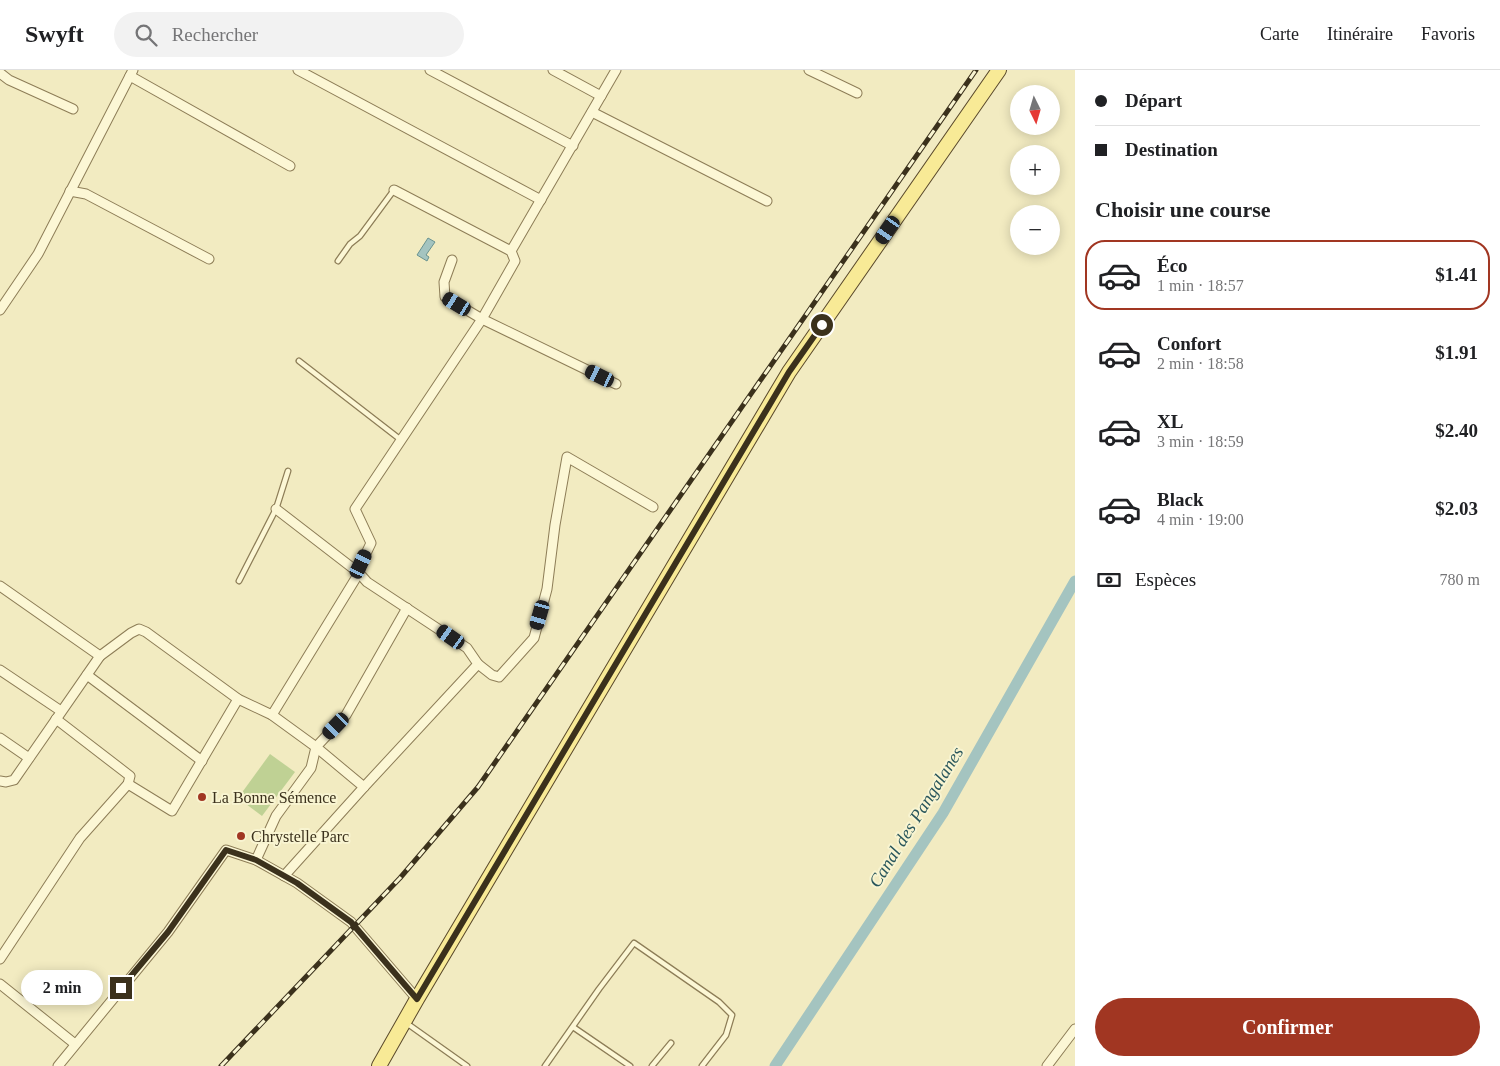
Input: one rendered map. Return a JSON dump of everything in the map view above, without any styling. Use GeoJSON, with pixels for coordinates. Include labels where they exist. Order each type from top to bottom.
{"type":"FeatureCollection","features":[{"type":"Feature","properties":{"kind":"main road"},"geometry":{"type":"LineString","coordinates":[[379,1066],[789,372],[997,71]]}},
{"type":"Feature","properties":{"kind":"street"},"geometry":{"type":"LineString","coordinates":[[298,70],[541,200]]}},
{"type":"Feature","properties":{"kind":"street"},"geometry":{"type":"LineString","coordinates":[[430,70],[572,146]]}},
{"type":"Feature","properties":{"kind":"street"},"geometry":{"type":"LineString","coordinates":[[553,70],[601,96]]}},
{"type":"Feature","properties":{"kind":"street"},"geometry":{"type":"LineString","coordinates":[[511,251],[616,70]]}},
{"type":"Feature","properties":{"kind":"street"},"geometry":{"type":"LineString","coordinates":[[809,70],[857,94]]}},
{"type":"Feature","properties":{"kind":"street"},"geometry":{"type":"LineString","coordinates":[[0,73],[9,80],[73,109]]}},
{"type":"Feature","properties":{"kind":"street"},"geometry":{"type":"LineString","coordinates":[[0,310],[38,254],[132,73],[290,166]]}},
{"type":"Feature","properties":{"kind":"street"},"geometry":{"type":"LineString","coordinates":[[592,112],[767,201]]}},
{"type":"Feature","properties":{"kind":"street"},"geometry":{"type":"LineString","coordinates":[[272,715],[359,573],[371,543],[355,509],[482,319],[515,261],[511,251],[394,190]]}},
{"type":"Feature","properties":{"kind":"street"},"geometry":{"type":"LineString","coordinates":[[70,191],[86,194],[209,258]]}},
{"type":"Feature","properties":{"kind":"street"},"geometry":{"type":"LineString","coordinates":[[452,260],[444,282],[445,297],[482,319],[616,384]]}},
{"type":"Feature","properties":{"kind":"street"},"geometry":{"type":"LineString","coordinates":[[276,509],[359,573],[367,582],[467,648],[478,664],[492,675],[499,676],[534,638],[547,589],[554,525],[567,457],[653,508]]}},
{"type":"Feature","properties":{"kind":"street"},"geometry":{"type":"LineString","coordinates":[[0,586],[100,656]]}},
{"type":"Feature","properties":{"kind":"street"},"geometry":{"type":"LineString","coordinates":[[256,860],[276,816],[312,768],[316,747],[346,715],[407,608]]}},
{"type":"Feature","properties":{"kind":"street"},"geometry":{"type":"LineString","coordinates":[[0,781],[14,780],[100,656],[131,633],[139,630],[146,632],[238,699],[272,715],[316,747],[364,787]]}},
{"type":"Feature","properties":{"kind":"street"},"geometry":{"type":"LineString","coordinates":[[284,876],[478,664]]}},
{"type":"Feature","properties":{"kind":"street"},"geometry":{"type":"LineString","coordinates":[[0,670],[58,715],[130,776],[128,784],[80,838],[0,959]]}},
{"type":"Feature","properties":{"kind":"street"},"geometry":{"type":"LineString","coordinates":[[87,675],[202,760]]}},
{"type":"Feature","properties":{"kind":"street"},"geometry":{"type":"LineString","coordinates":[[128,784],[172,811],[238,699]]}},
{"type":"Feature","properties":{"kind":"street"},"geometry":{"type":"LineString","coordinates":[[0,738],[29,758]]}},
{"type":"Feature","properties":{"kind":"street"},"geometry":{"type":"LineString","coordinates":[[58,1066],[168,932],[226,850],[256,860],[297,883],[356,926],[417,999]]}},
{"type":"Feature","properties":{"kind":"street"},"geometry":{"type":"LineString","coordinates":[[0,984],[75,1044]]}},
{"type":"Feature","properties":{"kind":"street"},"geometry":{"type":"LineString","coordinates":[[1047,1066],[1075,1029]]}},
{"type":"Feature","properties":{"kind":"lane"},"geometry":{"type":"LineString","coordinates":[[338,261],[350,244],[360,236],[394,190]]}},
{"type":"Feature","properties":{"kind":"lane"},"geometry":{"type":"LineString","coordinates":[[299,361],[401,440]]}},
{"type":"Feature","properties":{"kind":"lane"},"geometry":{"type":"LineString","coordinates":[[239,581],[276,509],[288,471]]}},
{"type":"Feature","properties":{"kind":"lane"},"geometry":{"type":"LineString","coordinates":[[545,1066],[634,943],[719,1002],[732,1015],[726,1035],[702,1066]]}},
{"type":"Feature","properties":{"kind":"lane"},"geometry":{"type":"LineString","coordinates":[[404,1022],[467,1066]]}},
{"type":"Feature","properties":{"kind":"lane"},"geometry":{"type":"LineString","coordinates":[[572,1027],[630,1066]]}},
{"type":"Feature","properties":{"kind":"lane"},"geometry":{"type":"LineString","coordinates":[[652,1066],[671,1043]]}},
{"type":"Feature","properties":{"kind":"green space"},"geometry":{"type":"Polygon","coordinates":[[[270,754],[295,772],[262,816],[238,798],[270,754]]]}},
{"type":"Feature","properties":{"kind":"water"},"geometry":{"type":"Polygon","coordinates":[[[428,238],[435,242],[426,255],[429,257],[427,261],[417,255],[428,238]]]}},
{"type":"Feature","properties":{"kind":"waterway","name":"Canal des Pangalanes"},"geometry":{"type":"LineString","coordinates":[[775,1066],[943,813],[1075,581]]}},
{"type":"Feature","properties":{"kind":"railway"},"geometry":{"type":"LineString","coordinates":[[221,1066],[400,878],[478,787],[976,70]]}},
{"type":"Feature","properties":{"kind":"place","name":"La Bonne Sémence"},"geometry":{"type":"Point","coordinates":[202,797]}},
{"type":"Feature","properties":{"kind":"place","name":"Chrystelle Parc"},"geometry":{"type":"Point","coordinates":[241,836]}},
{"type":"Feature","properties":{"kind":"route"},"geometry":{"type":"LineString","coordinates":[[121,988],[168,932],[199,891],[226,850],[256,860],[297,883],[351,922],[417,999],[789,372],[822,325]]}}]}
